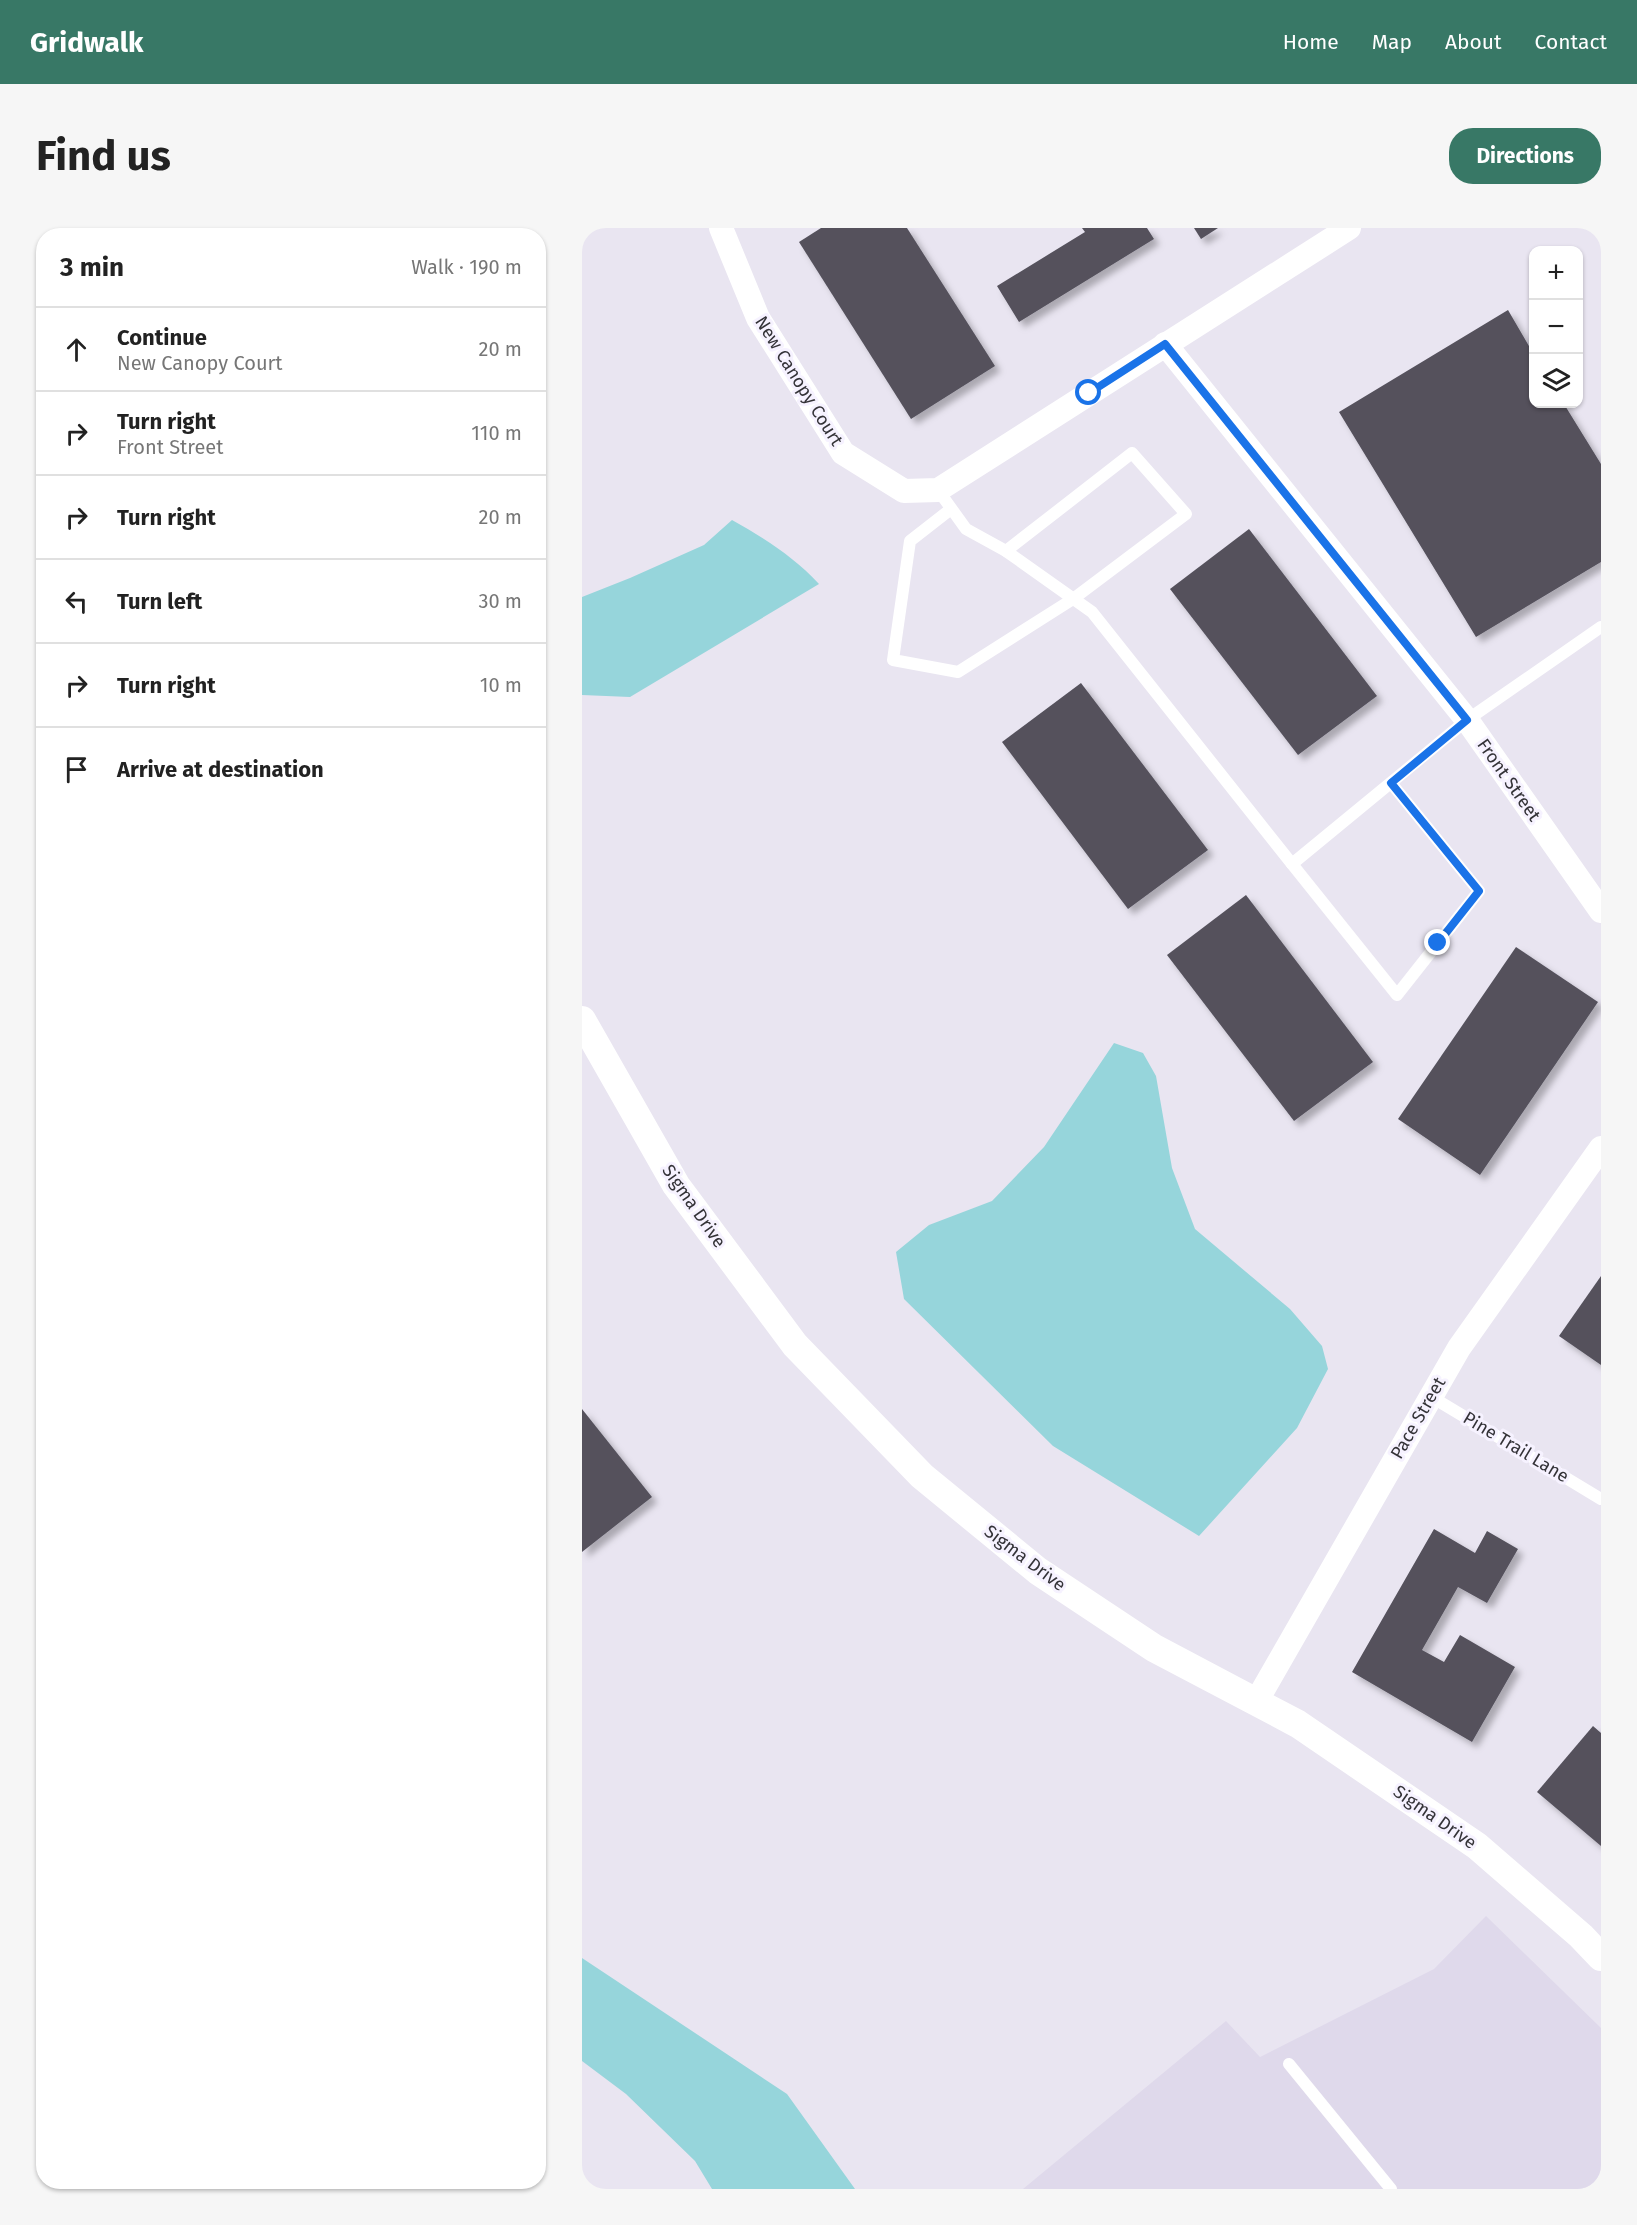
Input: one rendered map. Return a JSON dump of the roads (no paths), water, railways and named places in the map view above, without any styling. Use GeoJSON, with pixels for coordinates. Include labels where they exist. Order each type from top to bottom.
{"type":"FeatureCollection","features":[{"type":"Feature","properties":{"kind":"street","name":"New Canopy Court"},"geometry":{"type":"LineString","coordinates":[[721,228],[758,318],[843,453],[904,491],[944,499]]}},
{"type":"Feature","properties":{"kind":"street"},"geometry":{"type":"LineString","coordinates":[[944,499],[1165,344],[1349,228]]}},
{"type":"Feature","properties":{"kind":"street","name":"Front Street"},"geometry":{"type":"LineString","coordinates":[[1165,344],[1467,720],[1601,911]]}},
{"type":"Feature","properties":{"kind":"street","name":"Sigma Drive"},"geometry":{"type":"LineString","coordinates":[[582,1020],[676,1185],[795,1345],[915,1469],[1038,1571],[1154,1648],[1298,1724],[1477,1846],[1581,1936],[1601,1957]]}},
{"type":"Feature","properties":{"kind":"street","name":"Pace Street"},"geometry":{"type":"LineString","coordinates":[[1256,1702],[1459,1348],[1601,1148]]}},
{"type":"Feature","properties":{"kind":"lane"},"geometry":{"type":"LineString","coordinates":[[1006,551],[1132,453],[1186,514],[1073,599],[958,672],[893,660],[910,541],[944,499],[966,529],[1006,551],[1073,599],[1092,612],[1397,995],[1479,891],[1391,783]]}},
{"type":"Feature","properties":{"kind":"lane"},"geometry":{"type":"LineString","coordinates":[[1292,864],[1467,720],[1601,627]]}},
{"type":"Feature","properties":{"kind":"lane","name":"Pine Trail Lane"},"geometry":{"type":"LineString","coordinates":[[1430,1396],[1601,1499]]}},
{"type":"Feature","properties":{"kind":"lane"},"geometry":{"type":"LineString","coordinates":[[1289,2064],[1391,2189]]}},
{"type":"Feature","properties":{"kind":"water"},"geometry":{"type":"Polygon","coordinates":[[[732,520],[778,549],[819,584],[630,697],[582,695],[582,597],[704,545],[732,520]]]}},
{"type":"Feature","properties":{"kind":"water"},"geometry":{"type":"Polygon","coordinates":[[[1114,1043],[1143,1053],[1156,1076],[1172,1168],[1195,1229],[1290,1309],[1322,1346],[1328,1369],[1297,1428],[1199,1536],[1053,1446],[904,1299],[896,1252],[929,1225],[992,1201],[1044,1147],[1114,1043]]]}},
{"type":"Feature","properties":{"kind":"water"},"geometry":{"type":"Polygon","coordinates":[[[582,1958],[787,2094],[855,2189],[712,2189],[695,2161],[626,2094],[582,2061],[582,1958]]]}}]}
